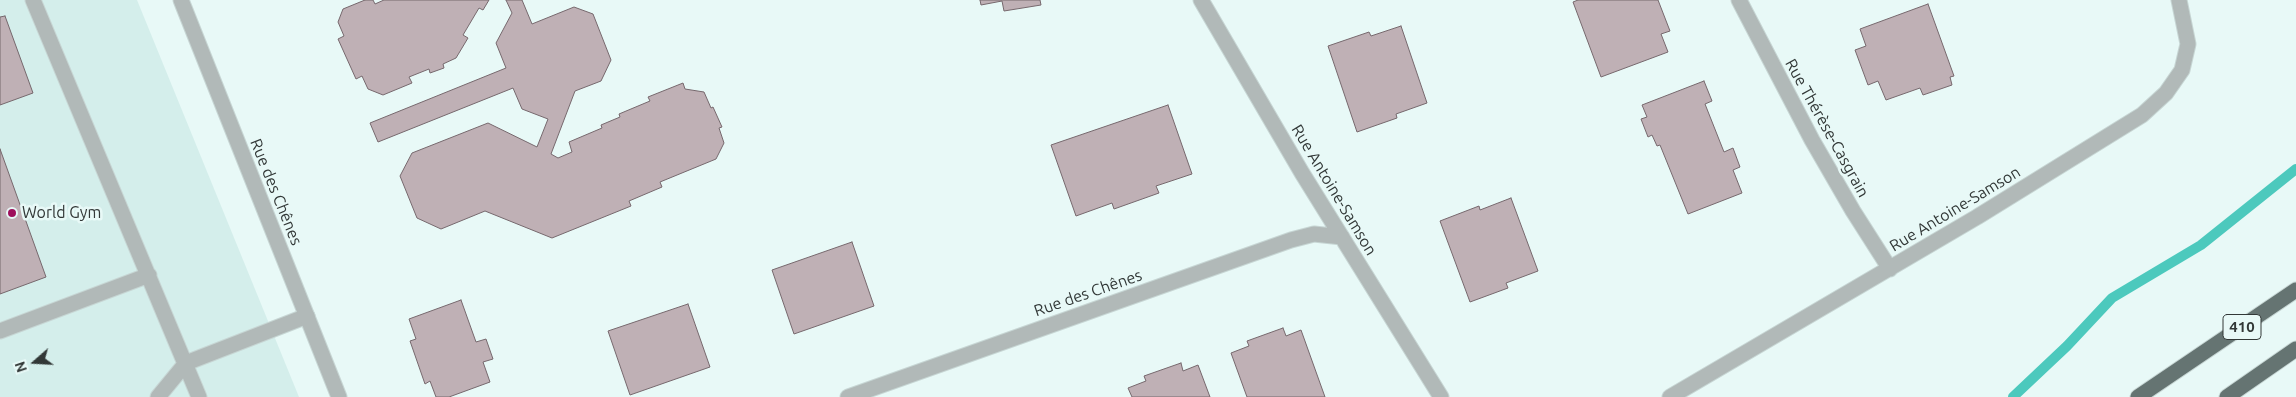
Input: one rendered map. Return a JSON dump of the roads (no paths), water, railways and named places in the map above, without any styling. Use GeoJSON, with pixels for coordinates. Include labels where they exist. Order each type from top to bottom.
{"type":"FeatureCollection","features":[{"type":"Feature","properties":{"kind":"highway","name":"410"},"geometry":{"type":"LineString","coordinates":[[2138,397],[2296,290]]}},
{"type":"Feature","properties":{"kind":"highway"},"geometry":{"type":"LineString","coordinates":[[2227,397],[2296,349]]}},
{"type":"Feature","properties":{"kind":"street"},"geometry":{"type":"LineString","coordinates":[[33,0],[199,397]]}},
{"type":"Feature","properties":{"kind":"street","name":"Rue des Chênes"},"geometry":{"type":"LineString","coordinates":[[181,0],[339,397]]}},
{"type":"Feature","properties":{"kind":"street","name":"Rue Antoine-Samson"},"geometry":{"type":"LineString","coordinates":[[1201,0],[1302,173],[1441,397]]}},
{"type":"Feature","properties":{"kind":"street","name":"Rue Thérèse-Casgrain"},"geometry":{"type":"LineString","coordinates":[[1739,0],[1812,140],[1853,211],[1890,268]]}},
{"type":"Feature","properties":{"kind":"street","name":"Rue Antoine-Samson"},"geometry":{"type":"LineString","coordinates":[[1670,397],[1977,217],[2142,115],[2166,93],[2182,70],[2188,44],[2179,0]]}},
{"type":"Feature","properties":{"kind":"street","name":"Rue des Chênes"},"geometry":{"type":"LineString","coordinates":[[848,397],[1291,240],[1314,234],[1342,237]]}},
{"type":"Feature","properties":{"kind":"street"},"geometry":{"type":"LineString","coordinates":[[0,331],[149,275]]}},
{"type":"Feature","properties":{"kind":"street"},"geometry":{"type":"LineString","coordinates":[[158,397],[186,363],[307,316]]}},
{"type":"Feature","properties":{"kind":"waterway"},"geometry":{"type":"LineString","coordinates":[[2013,397],[2067,346],[2112,298],[2201,245],[2296,169]]}},
{"type":"Feature","properties":{"kind":"place","name":"World Gym"},"geometry":{"type":"Point","coordinates":[12,213]}}]}
